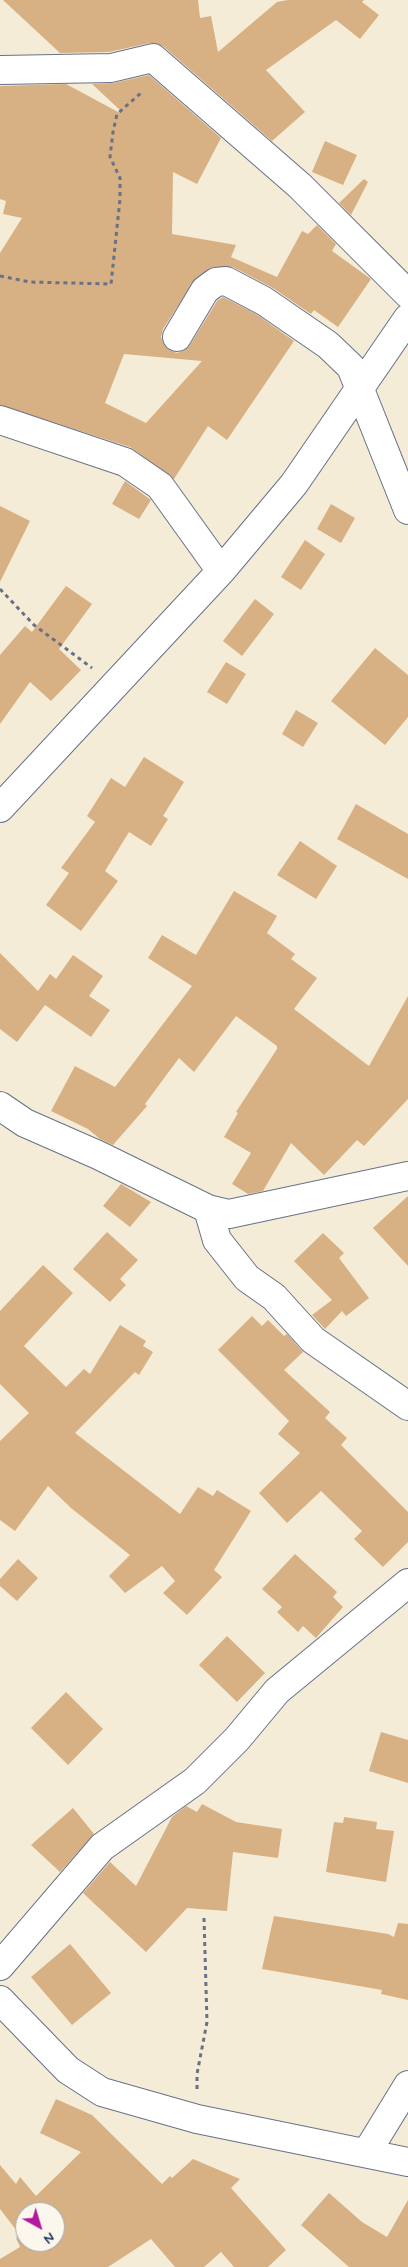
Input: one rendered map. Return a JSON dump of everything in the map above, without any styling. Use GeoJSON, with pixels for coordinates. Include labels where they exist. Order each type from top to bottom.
{"type":"FeatureCollection","features":[{"type":"Feature","properties":{"kind":"street"},"geometry":{"type":"LineString","coordinates":[[0,70],[111,68],[154,58],[168,68],[300,186],[408,294]]}},
{"type":"Feature","properties":{"kind":"street"},"geometry":{"type":"LineString","coordinates":[[177,337],[205,290],[216,282],[226,282],[264,301],[328,345],[351,367],[361,388],[408,510]]}},
{"type":"Feature","properties":{"kind":"street"},"geometry":{"type":"LineString","coordinates":[[0,808],[116,686],[221,571],[294,484],[406,323]]}},
{"type":"Feature","properties":{"kind":"street"},"geometry":{"type":"LineString","coordinates":[[0,420],[125,462],[160,486],[221,571]]}},
{"type":"Feature","properties":{"kind":"street"},"geometry":{"type":"LineString","coordinates":[[0,1106],[25,1124],[98,1155],[208,1209],[229,1214],[408,1176]]}},
{"type":"Feature","properties":{"kind":"street"},"geometry":{"type":"LineString","coordinates":[[208,1209],[217,1240],[247,1278],[274,1297],[313,1340],[408,1406]]}},
{"type":"Feature","properties":{"kind":"street"},"geometry":{"type":"LineString","coordinates":[[0,1966],[102,1847],[195,1781],[237,1740],[277,1691],[408,1583]]}},
{"type":"Feature","properties":{"kind":"street"},"geometry":{"type":"LineString","coordinates":[[0,2000],[68,2070],[102,2092],[198,2119],[367,2152],[408,2162]]}},
{"type":"Feature","properties":{"kind":"street"},"geometry":{"type":"LineString","coordinates":[[367,2152],[408,2085]]}},
{"type":"Feature","properties":{"kind":"path"},"geometry":{"type":"LineString","coordinates":[[0,276],[30,282],[110,284],[120,199],[120,178],[110,157],[116,114],[168,68]]}},
{"type":"Feature","properties":{"kind":"path"},"geometry":{"type":"LineString","coordinates":[[0,589],[34,625],[116,686]]}},
{"type":"Feature","properties":{"kind":"path"},"geometry":{"type":"LineString","coordinates":[[198,2119],[197,2074],[206,2022],[204,1918]]}},
{"type":"Feature","properties":{"kind":"building"},"geometry":{"type":"Polygon","coordinates":[[[3,0],[198,0],[200,18],[211,16],[218,52],[277,2],[288,0],[364,0],[362,2],[379,15],[360,39],[336,20],[266,70],[305,112],[272,141],[163,46],[150,43],[109,52],[60,53],[3,0]]]}},
{"type":"Feature","properties":{"kind":"building"},"geometry":{"type":"Polygon","coordinates":[[[149,75],[221,138],[197,184],[173,172],[172,234],[236,245],[231,257],[277,277],[302,231],[308,234],[317,225],[336,244],[332,251],[371,279],[338,327],[314,310],[311,314],[273,288],[233,267],[214,267],[196,278],[163,329],[161,337],[164,345],[169,350],[177,353],[185,350],[217,301],[223,297],[256,314],[294,341],[227,440],[208,426],[174,479],[130,447],[0,405],[0,253],[22,218],[3,214],[6,201],[0,199],[0,86],[66,84],[120,113],[121,111],[92,84],[114,83],[149,75]],[[124,354],[105,403],[146,423],[202,361],[124,354]]]}},
{"type":"Feature","properties":{"kind":"building"},"geometry":{"type":"Polygon","coordinates":[[[325,141],[357,155],[343,185],[312,172],[325,141]]]}},
{"type":"Feature","properties":{"kind":"building"},"geometry":{"type":"Polygon","coordinates":[[[364,179],[368,182],[351,215],[339,203],[364,179]]]}},
{"type":"Feature","properties":{"kind":"building"},"geometry":{"type":"Polygon","coordinates":[[[125,481],[151,500],[139,519],[112,504],[125,481]]]}},
{"type":"Feature","properties":{"kind":"building"},"geometry":{"type":"Polygon","coordinates":[[[331,504],[355,518],[341,543],[317,529],[331,504]]]}},
{"type":"Feature","properties":{"kind":"building"},"geometry":{"type":"Polygon","coordinates":[[[0,506],[30,521],[0,582],[0,506]]]}},
{"type":"Feature","properties":{"kind":"building"},"geometry":{"type":"Polygon","coordinates":[[[305,540],[325,554],[301,590],[281,577],[305,540]]]}},
{"type":"Feature","properties":{"kind":"building"},"geometry":{"type":"Polygon","coordinates":[[[66,586],[92,604],[59,649],[81,670],[51,701],[30,682],[0,724],[0,655],[25,626],[32,632],[66,586]]]}},
{"type":"Feature","properties":{"kind":"building"},"geometry":{"type":"Polygon","coordinates":[[[255,599],[274,614],[242,656],[223,641],[255,599]]]}},
{"type":"Feature","properties":{"kind":"building"},"geometry":{"type":"Polygon","coordinates":[[[375,648],[408,675],[408,717],[385,745],[331,701],[375,648]]]}},
{"type":"Feature","properties":{"kind":"building"},"geometry":{"type":"Polygon","coordinates":[[[226,662],[246,674],[227,704],[207,692],[226,662]]]}},
{"type":"Feature","properties":{"kind":"building"},"geometry":{"type":"Polygon","coordinates":[[[296,710],[318,723],[303,747],[282,734],[296,710]]]}},
{"type":"Feature","properties":{"kind":"building"},"geometry":{"type":"Polygon","coordinates":[[[144,757],[184,782],[163,816],[168,819],[151,846],[129,832],[105,871],[118,881],[81,931],[46,905],[69,873],[61,868],[95,822],[87,816],[111,778],[125,787],[144,757]]]}},
{"type":"Feature","properties":{"kind":"building"},"geometry":{"type":"Polygon","coordinates":[[[356,804],[408,834],[408,879],[337,839],[356,804]]]}},
{"type":"Feature","properties":{"kind":"building"},"geometry":{"type":"Polygon","coordinates":[[[300,841],[337,866],[316,899],[277,875],[300,841]]]}},
{"type":"Feature","properties":{"kind":"building"},"geometry":{"type":"Polygon","coordinates":[[[234,891],[277,916],[267,933],[295,954],[291,959],[317,978],[294,1009],[369,1066],[408,996],[408,1099],[364,1146],[357,1140],[324,1175],[291,1143],[263,1191],[248,1194],[232,1184],[251,1153],[224,1137],[238,1113],[236,1112],[277,1049],[277,1046],[236,1016],[194,1072],[179,1058],[145,1104],[147,1106],[113,1145],[100,1139],[88,1129],[51,1111],[75,1066],[115,1087],[192,986],[148,958],[162,935],[196,955],[234,891]]]}},
{"type":"Feature","properties":{"kind":"building"},"geometry":{"type":"Polygon","coordinates":[[[0,953],[38,991],[50,974],[56,979],[73,955],[103,976],[89,996],[110,1010],[91,1037],[45,1005],[17,1042],[0,1029],[0,953]]]}},
{"type":"Feature","properties":{"kind":"building"},"geometry":{"type":"Polygon","coordinates":[[[121,1184],[151,1202],[130,1227],[103,1206],[121,1184]]]}},
{"type":"Feature","properties":{"kind":"building"},"geometry":{"type":"Polygon","coordinates":[[[408,1196],[408,1266],[373,1228],[408,1196]]]}},
{"type":"Feature","properties":{"kind":"building"},"geometry":{"type":"Polygon","coordinates":[[[107,1232],[138,1260],[120,1279],[126,1285],[110,1302],[73,1269],[107,1232]]]}},
{"type":"Feature","properties":{"kind":"building"},"geometry":{"type":"Polygon","coordinates":[[[323,1233],[344,1253],[339,1258],[369,1298],[346,1316],[342,1311],[325,1329],[312,1315],[332,1300],[294,1261],[323,1233]]]}},
{"type":"Feature","properties":{"kind":"building"},"geometry":{"type":"Polygon","coordinates":[[[43,1265],[73,1293],[24,1346],[66,1387],[84,1369],[90,1374],[120,1325],[146,1341],[143,1346],[153,1352],[139,1375],[135,1372],[75,1433],[180,1514],[198,1487],[213,1496],[217,1490],[251,1511],[214,1570],[222,1577],[187,1615],[163,1593],[175,1581],[162,1566],[125,1593],[109,1576],[130,1555],[71,1508],[48,1486],[15,1531],[0,1520],[0,1441],[29,1413],[0,1384],[0,1311],[43,1265]]]}},
{"type":"Feature","properties":{"kind":"building"},"geometry":{"type":"Polygon","coordinates":[[[252,1316],[262,1326],[268,1320],[284,1336],[287,1334],[303,1352],[284,1370],[330,1412],[325,1418],[347,1438],[341,1445],[408,1512],[408,1542],[383,1567],[354,1539],[362,1531],[321,1491],[287,1523],[259,1493],[300,1453],[278,1434],[289,1421],[218,1350],[252,1316]]]}},
{"type":"Feature","properties":{"kind":"building"},"geometry":{"type":"Polygon","coordinates":[[[295,1554],[337,1592],[333,1597],[343,1607],[316,1638],[303,1626],[298,1632],[277,1612],[282,1607],[262,1589],[295,1554]]]}},
{"type":"Feature","properties":{"kind":"building"},"geometry":{"type":"Polygon","coordinates":[[[18,1559],[38,1578],[17,1601],[0,1586],[0,1579],[18,1559]]]}},
{"type":"Feature","properties":{"kind":"building"},"geometry":{"type":"Polygon","coordinates":[[[227,1636],[265,1673],[237,1702],[199,1665],[227,1636]]]}},
{"type":"Feature","properties":{"kind":"building"},"geometry":{"type":"Polygon","coordinates":[[[66,1692],[103,1729],[68,1765],[31,1728],[66,1692]]]}},
{"type":"Feature","properties":{"kind":"building"},"geometry":{"type":"Polygon","coordinates":[[[381,1732],[408,1740],[408,1783],[369,1771],[381,1732]]]}},
{"type":"Feature","properties":{"kind":"building"},"geometry":{"type":"Polygon","coordinates":[[[202,1804],[236,1822],[282,1829],[278,1858],[233,1852],[227,1911],[187,1908],[146,1952],[83,1893],[110,1862],[136,1886],[172,1817],[186,1806],[197,1812],[202,1804]]]}},
{"type":"Feature","properties":{"kind":"building"},"geometry":{"type":"Polygon","coordinates":[[[73,1808],[94,1834],[60,1872],[31,1845],[73,1808]]]}},
{"type":"Feature","properties":{"kind":"building"},"geometry":{"type":"Polygon","coordinates":[[[344,1817],[377,1822],[376,1829],[394,1831],[386,1882],[326,1872],[334,1822],[343,1823],[344,1817]]]}},
{"type":"Feature","properties":{"kind":"building"},"geometry":{"type":"Polygon","coordinates":[[[274,1916],[388,1934],[394,1937],[398,1923],[408,1924],[408,2000],[381,1994],[382,1990],[262,1969],[274,1916]]]}},
{"type":"Feature","properties":{"kind":"building"},"geometry":{"type":"Polygon","coordinates":[[[70,1944],[111,1993],[72,2025],[31,1977],[70,1944]]]}},
{"type":"Feature","properties":{"kind":"building"},"geometry":{"type":"Polygon","coordinates":[[[56,2099],[92,2115],[162,2184],[170,2176],[172,2178],[193,2159],[240,2179],[231,2188],[286,2250],[268,2267],[234,2267],[221,2252],[204,2267],[175,2267],[151,2239],[108,2267],[0,2267],[0,2259],[15,2250],[15,2252],[65,2252],[65,2202],[15,2202],[15,2228],[0,2209],[0,2165],[16,2184],[20,2177],[36,2196],[81,2152],[40,2133],[56,2099]]]}},
{"type":"Feature","properties":{"kind":"building"},"geometry":{"type":"Polygon","coordinates":[[[329,2193],[362,2222],[387,2237],[408,2200],[408,2267],[349,2267],[301,2225],[329,2193]]]}}]}
